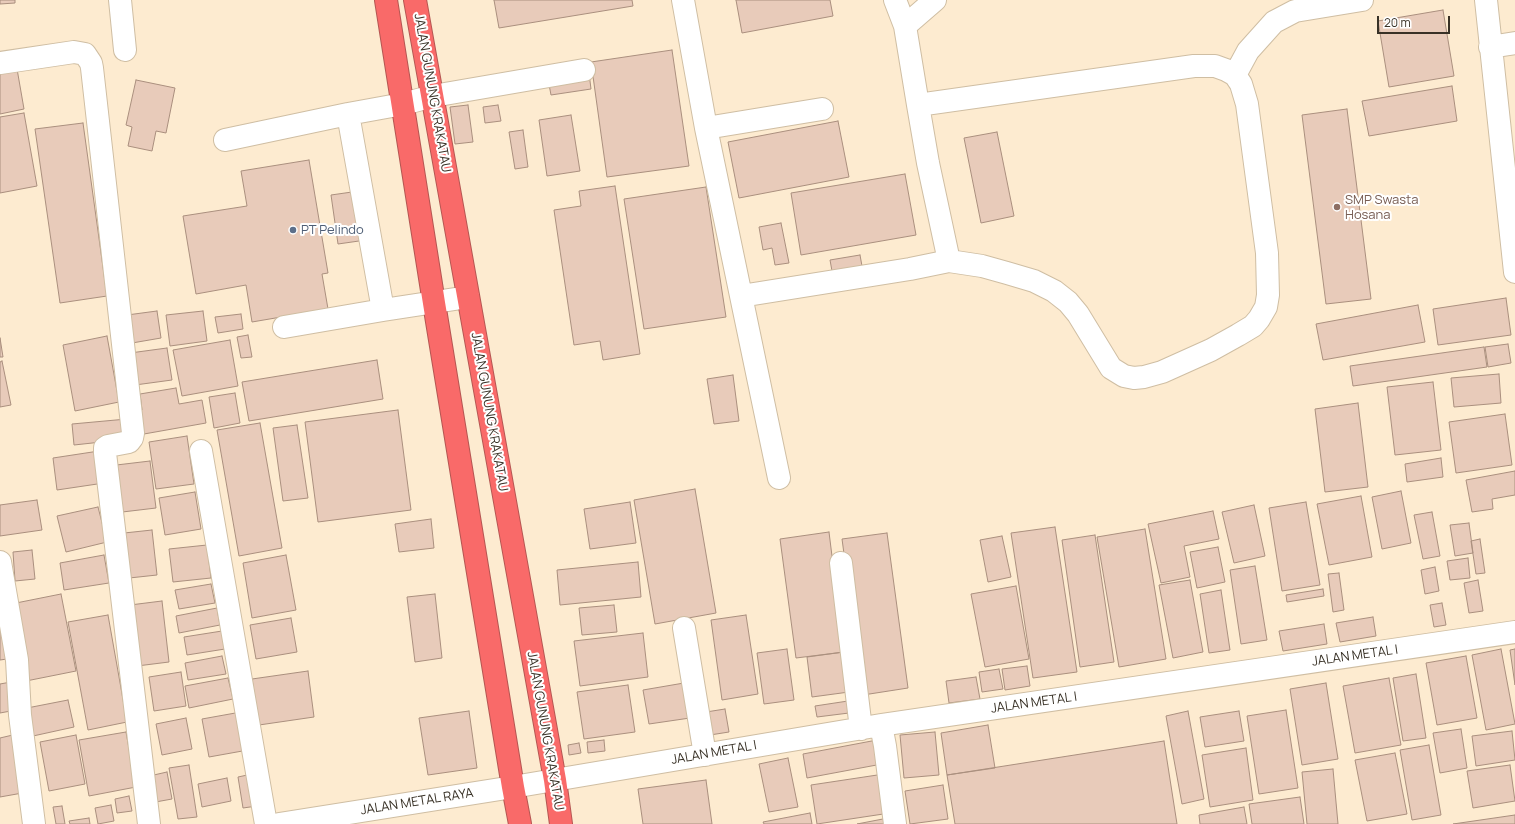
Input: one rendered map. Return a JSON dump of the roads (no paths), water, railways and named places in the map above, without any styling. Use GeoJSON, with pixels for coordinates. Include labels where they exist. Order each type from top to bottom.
{"type":"FeatureCollection","features":[{"type":"Feature","properties":{"kind":"highway"},"geometry":{"type":"LineString","coordinates":[[386,0],[434,303],[520,824]]}},
{"type":"Feature","properties":{"kind":"highway","name":"JALAN GUNUNG KRAKATAU"},"geometry":{"type":"LineString","coordinates":[[416,0],[555,780],[561,824]]}},
{"type":"Feature","properties":{"kind":"street"},"geometry":{"type":"LineString","coordinates":[[120,0],[126,50]]}},
{"type":"Feature","properties":{"kind":"street"},"geometry":{"type":"LineString","coordinates":[[683,0],[706,128],[780,478]]}},
{"type":"Feature","properties":{"kind":"street"},"geometry":{"type":"LineString","coordinates":[[895,0],[905,26],[928,163],[949,261]]}},
{"type":"Feature","properties":{"kind":"street"},"geometry":{"type":"LineString","coordinates":[[905,26],[936,0]]}},
{"type":"Feature","properties":{"kind":"street"},"geometry":{"type":"LineString","coordinates":[[1235,75],[1248,51],[1274,22],[1295,10],[1362,0]]}},
{"type":"Feature","properties":{"kind":"street"},"geometry":{"type":"LineString","coordinates":[[1486,0],[1490,47],[1513,232],[1515,272]]}},
{"type":"Feature","properties":{"kind":"street"},"geometry":{"type":"LineString","coordinates":[[1490,47],[1515,43]]}},
{"type":"Feature","properties":{"kind":"street"},"geometry":{"type":"LineString","coordinates":[[0,63],[74,52],[85,54],[91,63],[92,68],[133,433],[129,442],[108,446],[105,448],[104,453],[149,824]]}},
{"type":"Feature","properties":{"kind":"street"},"geometry":{"type":"LineString","coordinates":[[741,296],[910,269],[949,261],[982,266],[1034,281],[1054,291],[1068,302],[1078,314],[1111,368],[1124,376],[1134,378],[1162,372],[1211,350],[1253,326],[1260,319],[1266,307],[1268,295],[1267,253],[1247,104],[1241,84],[1235,75],[1214,66],[1194,66],[918,105]]}},
{"type":"Feature","properties":{"kind":"street"},"geometry":{"type":"LineString","coordinates":[[225,140],[403,104],[433,96],[584,70]]}},
{"type":"Feature","properties":{"kind":"street"},"geometry":{"type":"LineString","coordinates":[[706,128],[822,109]]}},
{"type":"Feature","properties":{"kind":"street"},"geometry":{"type":"LineString","coordinates":[[348,114],[383,310]]}},
{"type":"Feature","properties":{"kind":"street"},"geometry":{"type":"LineString","coordinates":[[284,327],[468,297]]}},
{"type":"Feature","properties":{"kind":"street"},"geometry":{"type":"LineString","coordinates":[[201,451],[266,824]]}},
{"type":"Feature","properties":{"kind":"street"},"geometry":{"type":"LineString","coordinates":[[0,562],[17,660],[20,715],[34,824]]}},
{"type":"Feature","properties":{"kind":"street"},"geometry":{"type":"LineString","coordinates":[[841,563],[871,727],[885,746],[895,824]]}},
{"type":"Feature","properties":{"kind":"street"},"geometry":{"type":"LineString","coordinates":[[684,628],[705,755]]}},
{"type":"Feature","properties":{"kind":"street","name":"JALAN METAL I"},"geometry":{"type":"LineString","coordinates":[[555,780],[871,727],[1515,632]]}},
{"type":"Feature","properties":{"kind":"street","name":"JALAN METAL RAYA"},"geometry":{"type":"LineString","coordinates":[[279,824],[555,780]]}},
{"type":"Feature","properties":{"kind":"place","name":"SMP Swasta Hosana"},"geometry":{"type":"Point","coordinates":[1337,207]}},
{"type":"Feature","properties":{"kind":"place","name":"PT Pelindo"},"geometry":{"type":"Point","coordinates":[293,230]}}]}
